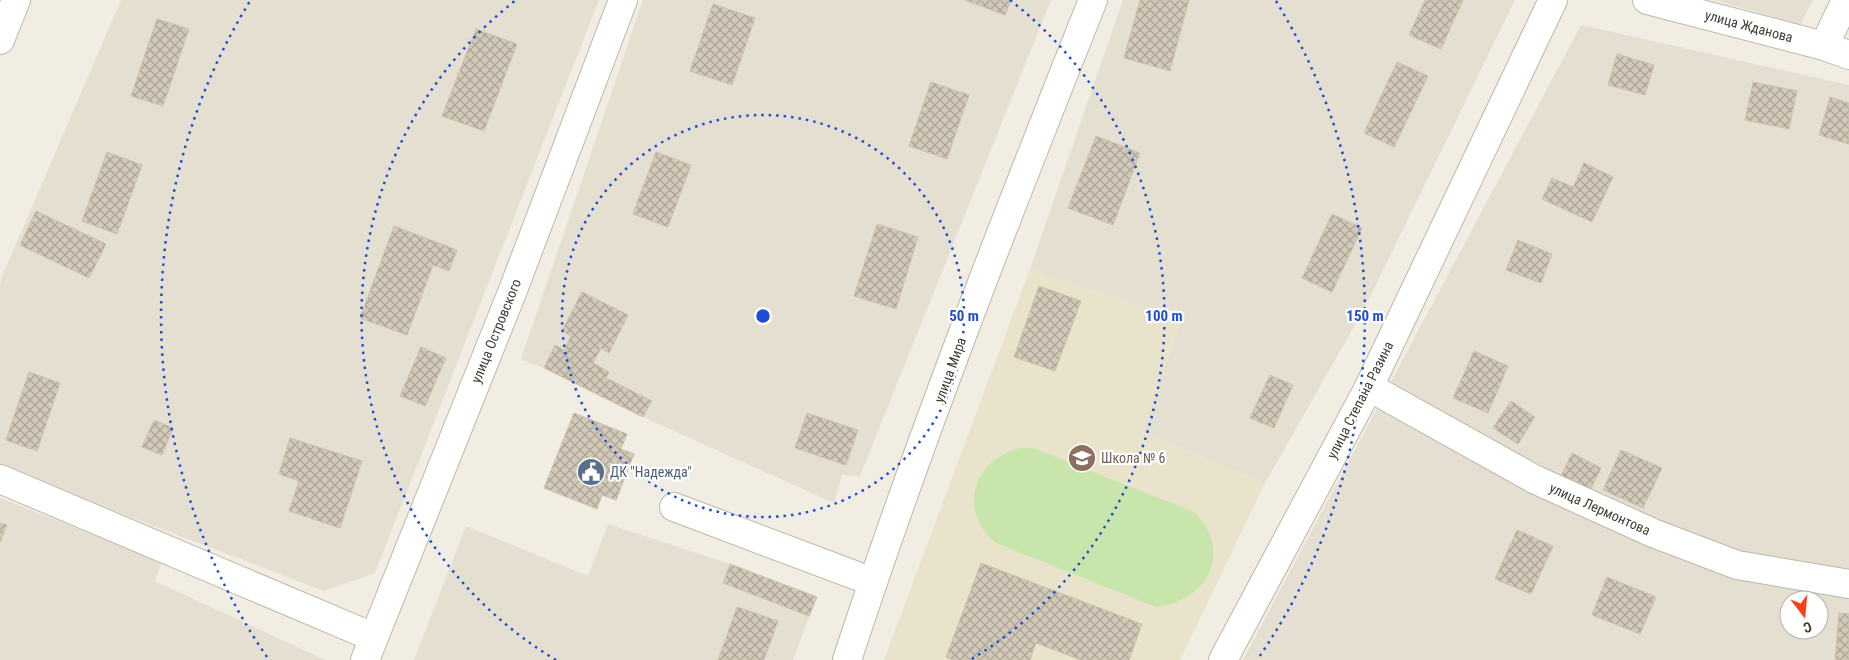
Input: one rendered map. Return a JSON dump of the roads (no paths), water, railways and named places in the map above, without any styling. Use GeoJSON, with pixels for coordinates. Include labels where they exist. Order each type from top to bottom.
{"type":"FeatureCollection","features":[{"type":"Feature","properties":{"kind":"street"},"geometry":{"type":"LineString","coordinates":[[0,40],[16,0]]}},
{"type":"Feature","properties":{"kind":"street","name":"улица Островского"},"geometry":{"type":"LineString","coordinates":[[369,648],[513,290],[623,0]]}},
{"type":"Feature","properties":{"kind":"street","name":"улица Мира"},"geometry":{"type":"LineString","coordinates":[[847,660],[873,582],[995,246],[1093,0]]}},
{"type":"Feature","properties":{"kind":"street","name":"улица Степана Разина"},"geometry":{"type":"LineString","coordinates":[[1223,660],[1369,386],[1553,0]]}},
{"type":"Feature","properties":{"kind":"street","name":"улица Жданова"},"geometry":{"type":"LineString","coordinates":[[1647,0],[1824,46],[1849,55]]}},
{"type":"Feature","properties":{"kind":"street"},"geometry":{"type":"LineString","coordinates":[[1824,46],[1846,0]]}},
{"type":"Feature","properties":{"kind":"street","name":"улица Лермонтова"},"geometry":{"type":"LineString","coordinates":[[1369,386],[1534,479],[1653,532],[1737,565],[1849,584]]}},
{"type":"Feature","properties":{"kind":"street"},"geometry":{"type":"LineString","coordinates":[[0,479],[369,648]]}},
{"type":"Feature","properties":{"kind":"street"},"geometry":{"type":"LineString","coordinates":[[674,507],[873,582]]}},
{"type":"Feature","properties":{"kind":"place","name":"Школа № 6"},"geometry":{"type":"Point","coordinates":[1082,458]}},
{"type":"Feature","properties":{"kind":"place","name":"ДК \"Надежда\""},"geometry":{"type":"Point","coordinates":[591,472]}}]}
